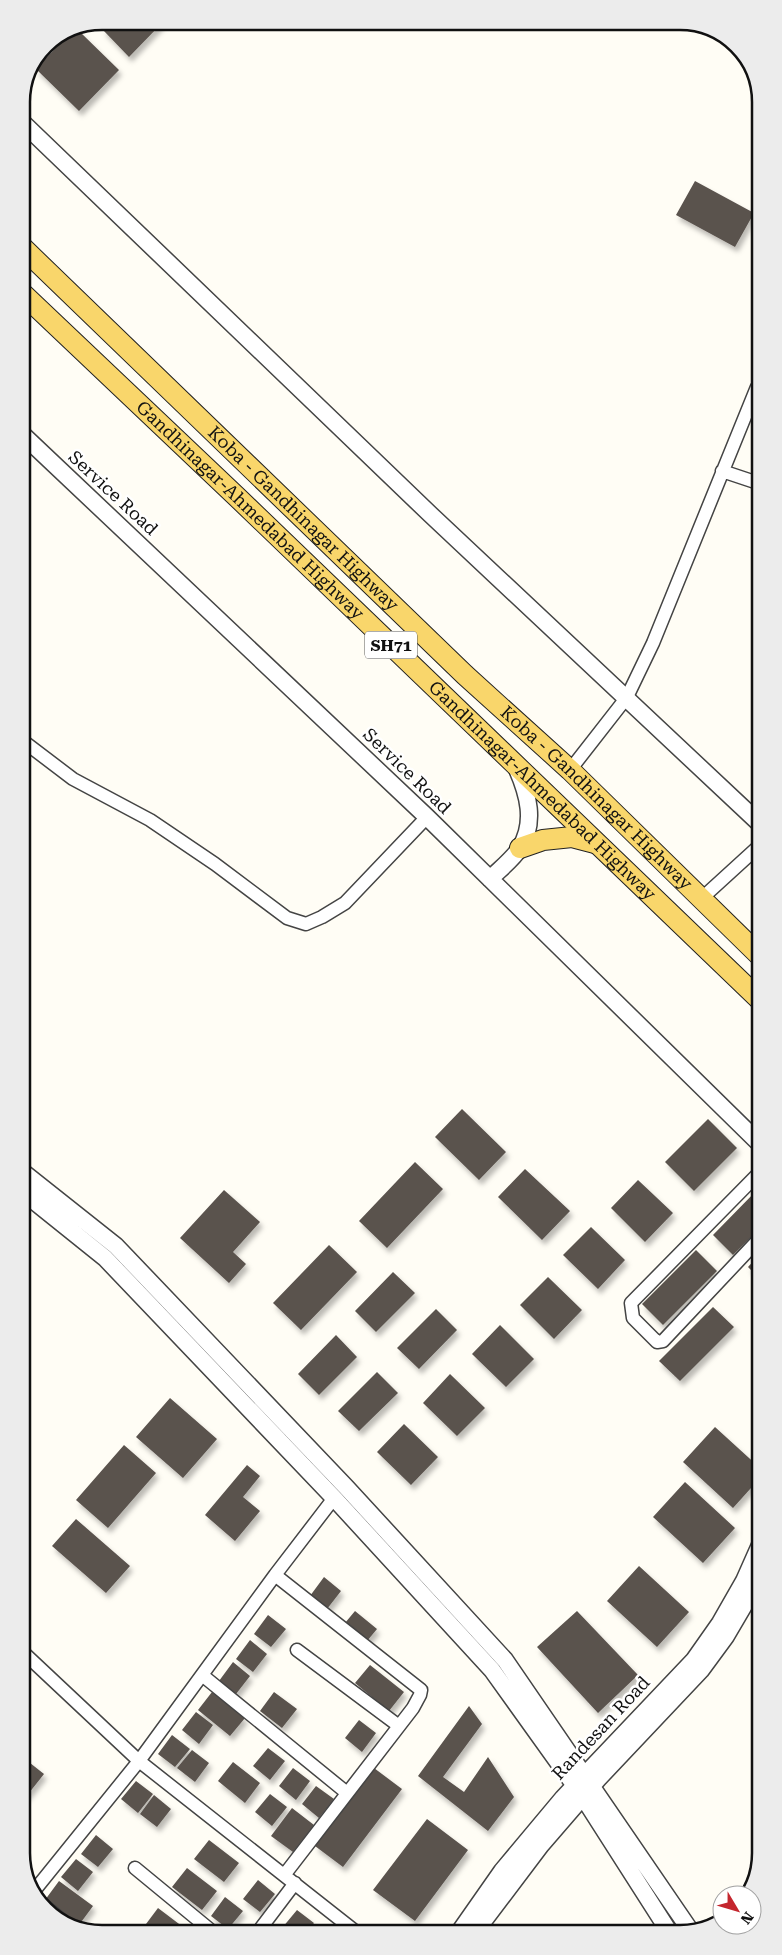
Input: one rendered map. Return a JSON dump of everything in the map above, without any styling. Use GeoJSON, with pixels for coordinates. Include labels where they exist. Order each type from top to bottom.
{"type":"FeatureCollection","features":[{"type":"Feature","properties":{"kind":"main road","name":"Koba - Gandhinagar Highway"},"geometry":{"type":"LineString","coordinates":[[30,255],[465,675],[570,770],[752,948]]}},
{"type":"Feature","properties":{"kind":"main road","name":"Gandhinagar-Ahmedabad Highway"},"geometry":{"type":"LineString","coordinates":[[30,301],[238,497],[752,992]]}},
{"type":"Feature","properties":{"kind":"main road"},"geometry":{"type":"LineString","coordinates":[[520,848],[543,840],[572,837],[597,843]]}},
{"type":"Feature","properties":{"kind":"street"},"geometry":{"type":"LineString","coordinates":[[30,129],[432,515],[752,816]]}},
{"type":"Feature","properties":{"kind":"street"},"geometry":{"type":"LineString","coordinates":[[570,770],[627,697],[653,643],[752,399]]}},
{"type":"Feature","properties":{"kind":"street","name":"Service Road"},"geometry":{"type":"LineString","coordinates":[[30,442],[427,817],[518,909],[752,1136]]}},
{"type":"Feature","properties":{"kind":"street"},"geometry":{"type":"LineString","coordinates":[[722,471],[752,481]]}},
{"type":"Feature","properties":{"kind":"street"},"geometry":{"type":"LineString","coordinates":[[30,746],[73,779],[150,820],[215,864],[287,918],[306,924],[322,917],[345,902],[427,817]]}},
{"type":"Feature","properties":{"kind":"street"},"geometry":{"type":"LineString","coordinates":[[490,879],[520,848],[527,829],[529,812],[527,792],[515,765]]}},
{"type":"Feature","properties":{"kind":"street"},"geometry":{"type":"LineString","coordinates":[[702,899],[752,853]]}},
{"type":"Feature","properties":{"kind":"street"},"geometry":{"type":"LineString","coordinates":[[30,1178],[116,1246],[346,1487],[504,1660],[583,1787],[665,1925]]}},
{"type":"Feature","properties":{"kind":"street"},"geometry":{"type":"LineString","coordinates":[[752,1180],[631,1303],[633,1318],[653,1340],[657,1342],[662,1341],[752,1246]]}},
{"type":"Feature","properties":{"kind":"street"},"geometry":{"type":"LineString","coordinates":[[30,1198],[106,1258],[334,1498],[492,1670],[686,1924]]}},
{"type":"Feature","properties":{"kind":"street"},"geometry":{"type":"LineString","coordinates":[[38,1886],[139,1761],[275,1575],[334,1498]]}},
{"type":"Feature","properties":{"kind":"street","name":"Randesan Road"},"geometry":{"type":"LineString","coordinates":[[481,1925],[583,1787],[694,1660],[720,1623],[752,1564]]}},
{"type":"Feature","properties":{"kind":"street"},"geometry":{"type":"LineString","coordinates":[[275,1575],[416,1684],[421,1690],[420,1696],[413,1708],[285,1874]]}},
{"type":"Feature","properties":{"kind":"street","name":"Randesan Road"},"geometry":{"type":"LineString","coordinates":[[464,1925],[502,1871],[583,1787],[701,1670],[726,1636],[752,1592]]}},
{"type":"Feature","properties":{"kind":"street"},"geometry":{"type":"LineString","coordinates":[[297,1650],[399,1726]]}},
{"type":"Feature","properties":{"kind":"street"},"geometry":{"type":"LineString","coordinates":[[30,1659],[139,1761],[347,1925]]}},
{"type":"Feature","properties":{"kind":"street"},"geometry":{"type":"LineString","coordinates":[[202,1676],[347,1793]]}},
{"type":"Feature","properties":{"kind":"street"},"geometry":{"type":"LineString","coordinates":[[135,1868],[204,1925]]}},
{"type":"Feature","properties":{"kind":"street"},"geometry":{"type":"LineString","coordinates":[[263,1925],[296,1883]]}},
{"type":"Feature","properties":{"kind":"building"},"geometry":{"type":"Polygon","coordinates":[[[103,30],[155,30],[129,57],[103,30]]]}},
{"type":"Feature","properties":{"kind":"building"},"geometry":{"type":"Polygon","coordinates":[[[81,33],[119,70],[79,111],[37,70],[41,63],[62,42],[81,33]]]}},
{"type":"Feature","properties":{"kind":"building"},"geometry":{"type":"Polygon","coordinates":[[[695,181],[752,212],[752,217],[735,247],[676,215],[695,181]]]}},
{"type":"Feature","properties":{"kind":"building"},"geometry":{"type":"Polygon","coordinates":[[[462,1109],[506,1152],[479,1180],[435,1137],[462,1109]]]}},
{"type":"Feature","properties":{"kind":"building"},"geometry":{"type":"Polygon","coordinates":[[[708,1119],[737,1148],[694,1191],[665,1162],[708,1119]]]}},
{"type":"Feature","properties":{"kind":"building"},"geometry":{"type":"Polygon","coordinates":[[[415,1162],[443,1189],[387,1248],[359,1221],[415,1162]]]}},
{"type":"Feature","properties":{"kind":"building"},"geometry":{"type":"Polygon","coordinates":[[[525,1169],[570,1211],[542,1240],[498,1197],[525,1169]]]}},
{"type":"Feature","properties":{"kind":"building"},"geometry":{"type":"Polygon","coordinates":[[[638,1180],[673,1213],[645,1242],[611,1208],[638,1180]]]}},
{"type":"Feature","properties":{"kind":"building"},"geometry":{"type":"Polygon","coordinates":[[[224,1190],[260,1222],[233,1252],[246,1264],[229,1283],[180,1238],[224,1190]]]}},
{"type":"Feature","properties":{"kind":"building"},"geometry":{"type":"Polygon","coordinates":[[[752,1195],[752,1236],[733,1255],[713,1235],[752,1195]]]}},
{"type":"Feature","properties":{"kind":"building"},"geometry":{"type":"Polygon","coordinates":[[[591,1227],[625,1260],[598,1289],[563,1255],[591,1227]]]}},
{"type":"Feature","properties":{"kind":"building"},"geometry":{"type":"Polygon","coordinates":[[[329,1245],[357,1272],[301,1330],[273,1303],[329,1245]]]}},
{"type":"Feature","properties":{"kind":"building"},"geometry":{"type":"Polygon","coordinates":[[[696,1250],[717,1271],[663,1325],[642,1304],[696,1250]]]}},
{"type":"Feature","properties":{"kind":"building"},"geometry":{"type":"Polygon","coordinates":[[[752,1263],[752,1271],[748,1267],[752,1263]]]}},
{"type":"Feature","properties":{"kind":"building"},"geometry":{"type":"Polygon","coordinates":[[[393,1272],[415,1293],[376,1332],[355,1311],[393,1272]]]}},
{"type":"Feature","properties":{"kind":"building"},"geometry":{"type":"Polygon","coordinates":[[[548,1277],[582,1310],[554,1339],[520,1305],[548,1277]]]}},
{"type":"Feature","properties":{"kind":"building"},"geometry":{"type":"Polygon","coordinates":[[[713,1307],[734,1327],[680,1381],[659,1361],[713,1307]]]}},
{"type":"Feature","properties":{"kind":"building"},"geometry":{"type":"Polygon","coordinates":[[[436,1309],[457,1330],[419,1369],[397,1348],[436,1309]]]}},
{"type":"Feature","properties":{"kind":"building"},"geometry":{"type":"Polygon","coordinates":[[[500,1325],[534,1359],[506,1387],[472,1354],[500,1325]]]}},
{"type":"Feature","properties":{"kind":"building"},"geometry":{"type":"Polygon","coordinates":[[[336,1335],[357,1357],[319,1395],[298,1374],[336,1335]]]}},
{"type":"Feature","properties":{"kind":"building"},"geometry":{"type":"Polygon","coordinates":[[[377,1372],[398,1393],[359,1431],[338,1411],[377,1372]]]}},
{"type":"Feature","properties":{"kind":"building"},"geometry":{"type":"Polygon","coordinates":[[[450,1374],[485,1408],[457,1436],[423,1403],[450,1374]]]}},
{"type":"Feature","properties":{"kind":"building"},"geometry":{"type":"Polygon","coordinates":[[[170,1398],[217,1439],[183,1478],[136,1437],[170,1398]]]}},
{"type":"Feature","properties":{"kind":"building"},"geometry":{"type":"Polygon","coordinates":[[[404,1424],[438,1457],[411,1485],[377,1452],[404,1424]]]}},
{"type":"Feature","properties":{"kind":"building"},"geometry":{"type":"Polygon","coordinates":[[[715,1427],[752,1461],[752,1487],[733,1508],[683,1462],[715,1427]]]}},
{"type":"Feature","properties":{"kind":"building"},"geometry":{"type":"Polygon","coordinates":[[[124,1445],[156,1473],[108,1528],[76,1500],[124,1445]]]}},
{"type":"Feature","properties":{"kind":"building"},"geometry":{"type":"Polygon","coordinates":[[[247,1465],[260,1476],[243,1497],[260,1511],[235,1541],[205,1515],[247,1465]]]}},
{"type":"Feature","properties":{"kind":"building"},"geometry":{"type":"Polygon","coordinates":[[[685,1482],[735,1528],[703,1563],[653,1517],[685,1482]]]}},
{"type":"Feature","properties":{"kind":"building"},"geometry":{"type":"Polygon","coordinates":[[[76,1519],[130,1566],[106,1593],[52,1546],[76,1519]]]}},
{"type":"Feature","properties":{"kind":"building"},"geometry":{"type":"Polygon","coordinates":[[[639,1566],[689,1612],[657,1647],[607,1601],[639,1566]]]}},
{"type":"Feature","properties":{"kind":"building"},"geometry":{"type":"Polygon","coordinates":[[[324,1577],[341,1591],[327,1609],[310,1596],[324,1577]]]}},
{"type":"Feature","properties":{"kind":"building"},"geometry":{"type":"Polygon","coordinates":[[[355,1611],[377,1629],[367,1641],[345,1623],[355,1611]]]}},
{"type":"Feature","properties":{"kind":"building"},"geometry":{"type":"Polygon","coordinates":[[[577,1611],[638,1675],[598,1713],[537,1647],[577,1611]]]}},
{"type":"Feature","properties":{"kind":"building"},"geometry":{"type":"Polygon","coordinates":[[[268,1615],[286,1629],[271,1647],[254,1634],[268,1615]]]}},
{"type":"Feature","properties":{"kind":"building"},"geometry":{"type":"Polygon","coordinates":[[[250,1640],[267,1654],[253,1672],[236,1659],[250,1640]]]}},
{"type":"Feature","properties":{"kind":"building"},"geometry":{"type":"Polygon","coordinates":[[[233,1662],[250,1676],[236,1694],[219,1681],[233,1662]]]}},
{"type":"Feature","properties":{"kind":"building"},"geometry":{"type":"Polygon","coordinates":[[[370,1665],[404,1692],[389,1711],[355,1683],[370,1665]]]}},
{"type":"Feature","properties":{"kind":"building"},"geometry":{"type":"Polygon","coordinates":[[[212,1692],[245,1718],[230,1736],[198,1710],[212,1692]]]}},
{"type":"Feature","properties":{"kind":"building"},"geometry":{"type":"Polygon","coordinates":[[[274,1692],[297,1709],[282,1728],[260,1711],[274,1692]]]}},
{"type":"Feature","properties":{"kind":"building"},"geometry":{"type":"Polygon","coordinates":[[[469,1706],[482,1724],[443,1777],[464,1792],[488,1757],[514,1797],[488,1831],[418,1776],[469,1706]]]}},
{"type":"Feature","properties":{"kind":"building"},"geometry":{"type":"Polygon","coordinates":[[[196,1712],[213,1725],[199,1744],[182,1730],[196,1712]]]}},
{"type":"Feature","properties":{"kind":"building"},"geometry":{"type":"Polygon","coordinates":[[[359,1720],[376,1733],[362,1752],[345,1738],[359,1720]]]}},
{"type":"Feature","properties":{"kind":"building"},"geometry":{"type":"Polygon","coordinates":[[[172,1735],[190,1749],[175,1767],[158,1754],[172,1735]]]}},
{"type":"Feature","properties":{"kind":"building"},"geometry":{"type":"Polygon","coordinates":[[[268,1748],[285,1761],[270,1780],[253,1766],[268,1748]]]}},
{"type":"Feature","properties":{"kind":"building"},"geometry":{"type":"Polygon","coordinates":[[[192,1750],[209,1763],[195,1782],[177,1768],[192,1750]]]}},
{"type":"Feature","properties":{"kind":"building"},"geometry":{"type":"Polygon","coordinates":[[[233,1762],[260,1783],[245,1803],[218,1781],[233,1762]]]}},
{"type":"Feature","properties":{"kind":"building"},"geometry":{"type":"Polygon","coordinates":[[[30,1763],[44,1774],[30,1792],[30,1763]]]}},
{"type":"Feature","properties":{"kind":"building"},"geometry":{"type":"Polygon","coordinates":[[[293,1768],[310,1781],[296,1800],[279,1786],[293,1768]]]}},
{"type":"Feature","properties":{"kind":"building"},"geometry":{"type":"Polygon","coordinates":[[[374,1768],[402,1789],[343,1867],[315,1846],[374,1768]]]}},
{"type":"Feature","properties":{"kind":"building"},"geometry":{"type":"Polygon","coordinates":[[[136,1781],[153,1794],[138,1813],[121,1799],[136,1781]]]}},
{"type":"Feature","properties":{"kind":"building"},"geometry":{"type":"Polygon","coordinates":[[[316,1786],[334,1799],[319,1818],[302,1804],[316,1786]]]}},
{"type":"Feature","properties":{"kind":"building"},"geometry":{"type":"Polygon","coordinates":[[[270,1794],[287,1807],[272,1826],[255,1812],[270,1794]]]}},
{"type":"Feature","properties":{"kind":"building"},"geometry":{"type":"Polygon","coordinates":[[[154,1795],[171,1809],[157,1827],[140,1814],[154,1795]]]}},
{"type":"Feature","properties":{"kind":"building"},"geometry":{"type":"Polygon","coordinates":[[[292,1808],[314,1825],[293,1852],[271,1836],[292,1808]]]}},
{"type":"Feature","properties":{"kind":"building"},"geometry":{"type":"Polygon","coordinates":[[[427,1819],[468,1850],[415,1921],[373,1890],[427,1819]]]}},
{"type":"Feature","properties":{"kind":"building"},"geometry":{"type":"Polygon","coordinates":[[[96,1835],[113,1849],[98,1867],[81,1854],[96,1835]]]}},
{"type":"Feature","properties":{"kind":"building"},"geometry":{"type":"Polygon","coordinates":[[[209,1840],[239,1863],[224,1882],[194,1859],[209,1840]]]}},
{"type":"Feature","properties":{"kind":"building"},"geometry":{"type":"Polygon","coordinates":[[[76,1859],[93,1872],[78,1891],[61,1877],[76,1859]]]}},
{"type":"Feature","properties":{"kind":"building"},"geometry":{"type":"Polygon","coordinates":[[[187,1868],[217,1891],[202,1910],[172,1887],[187,1868]]]}},
{"type":"Feature","properties":{"kind":"building"},"geometry":{"type":"Polygon","coordinates":[[[258,1880],[275,1894],[260,1912],[243,1899],[258,1880]]]}},
{"type":"Feature","properties":{"kind":"building"},"geometry":{"type":"Polygon","coordinates":[[[59,1881],[93,1906],[81,1922],[62,1912],[46,1898],[59,1881]]]}},
{"type":"Feature","properties":{"kind":"building"},"geometry":{"type":"Polygon","coordinates":[[[225,1897],[243,1911],[231,1925],[223,1925],[211,1916],[225,1897]]]}},
{"type":"Feature","properties":{"kind":"building"},"geometry":{"type":"Polygon","coordinates":[[[158,1908],[180,1925],[145,1925],[158,1908]]]}},
{"type":"Feature","properties":{"kind":"building"},"geometry":{"type":"Polygon","coordinates":[[[297,1910],[314,1923],[312,1925],[284,1925],[297,1910]]]}}]}
